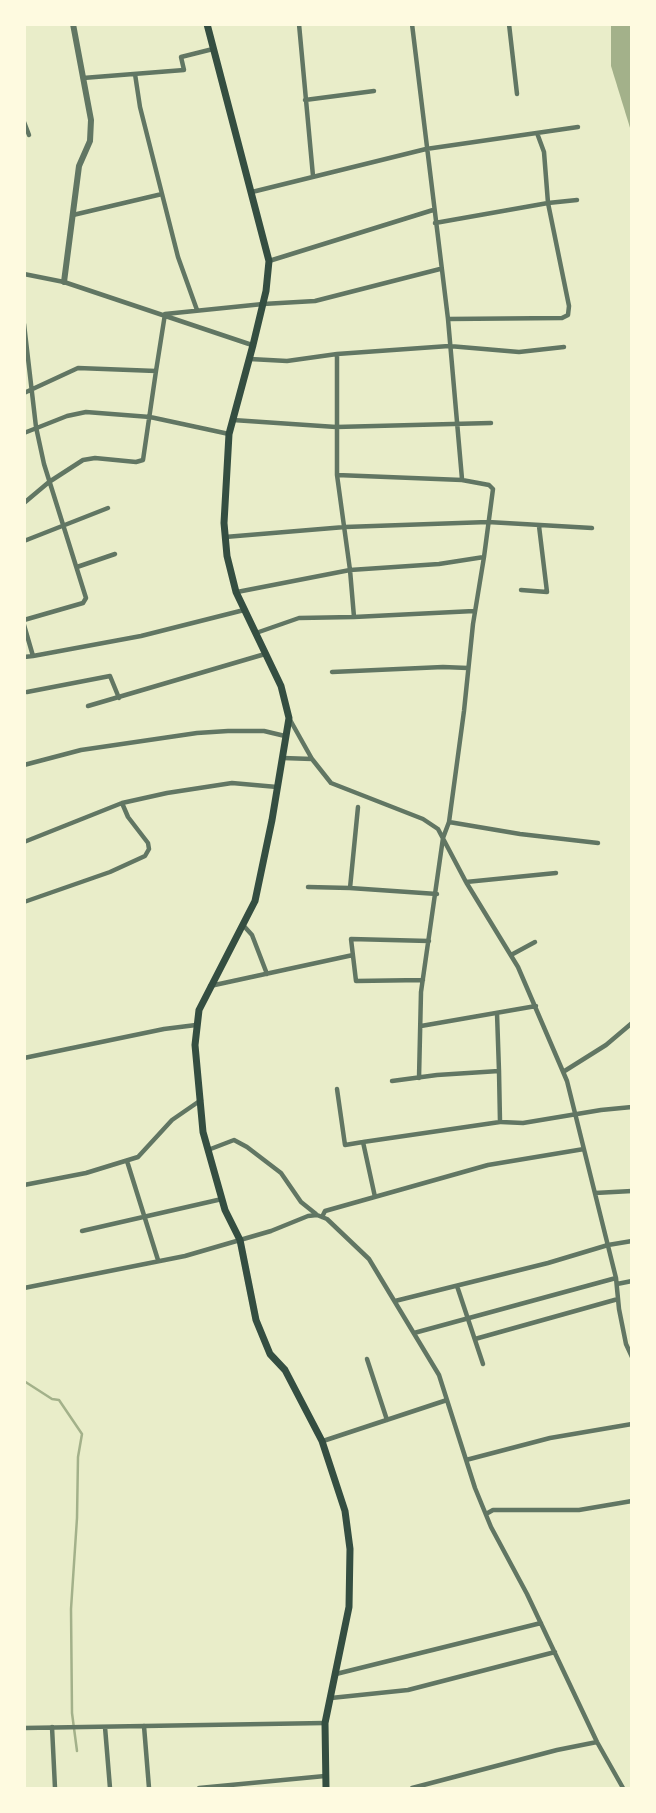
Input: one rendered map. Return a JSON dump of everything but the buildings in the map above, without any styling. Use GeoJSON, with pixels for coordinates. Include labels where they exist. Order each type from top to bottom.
{"type":"FeatureCollection","features":[{"type":"Feature","properties":{"kind":"main road"},"geometry":{"type":"LineString","coordinates":[[207,24],[269,261],[263,304],[229,434],[225,537],[236,592],[281,686],[289,718],[255,901],[209,986],[199,1010],[195,1045],[203,1132],[222,1199],[240,1240],[262,1336],[270,1354],[285,1370],[322,1441],[345,1511],[349,1543],[349,1608],[326,1723],[326,1788]]}},
{"type":"Feature","properties":{"kind":"street"},"geometry":{"type":"LineString","coordinates":[[64,282],[79,166],[90,141],[91,120],[73,24]]}},
{"type":"Feature","properties":{"kind":"street"},"geometry":{"type":"LineString","coordinates":[[299,24],[313,176]]}},
{"type":"Feature","properties":{"kind":"street"},"geometry":{"type":"LineString","coordinates":[[412,24],[447,319],[461,480]]}},
{"type":"Feature","properties":{"kind":"street"},"geometry":{"type":"LineString","coordinates":[[509,24],[517,94]]}},
{"type":"Feature","properties":{"kind":"street"},"geometry":{"type":"LineString","coordinates":[[82,78],[184,70],[181,57],[214,50]]}},
{"type":"Feature","properties":{"kind":"street"},"geometry":{"type":"LineString","coordinates":[[135,74],[140,107],[178,257],[197,310]]}},
{"type":"Feature","properties":{"kind":"street"},"geometry":{"type":"LineString","coordinates":[[305,100],[374,90]]}},
{"type":"Feature","properties":{"kind":"street"},"geometry":{"type":"LineString","coordinates":[[24,122],[29,135]]}},
{"type":"Feature","properties":{"kind":"street"},"geometry":{"type":"LineString","coordinates":[[252,192],[426,149],[578,127]]}},
{"type":"Feature","properties":{"kind":"street"},"geometry":{"type":"LineString","coordinates":[[447,319],[562,318],[568,315],[569,306],[548,203],[544,152],[537,133]]}},
{"type":"Feature","properties":{"kind":"street"},"geometry":{"type":"LineString","coordinates":[[72,215],[162,194]]}},
{"type":"Feature","properties":{"kind":"street"},"geometry":{"type":"LineString","coordinates":[[435,223],[578,200]]}},
{"type":"Feature","properties":{"kind":"street"},"geometry":{"type":"LineString","coordinates":[[269,261],[433,210]]}},
{"type":"Feature","properties":{"kind":"street"},"geometry":{"type":"LineString","coordinates":[[165,314],[315,301],[440,269]]}},
{"type":"Feature","properties":{"kind":"street"},"geometry":{"type":"LineString","coordinates":[[24,274],[64,282],[253,345]]}},
{"type":"Feature","properties":{"kind":"street"},"geometry":{"type":"LineString","coordinates":[[24,503],[48,482],[83,460],[143,460],[165,314]]}},
{"type":"Feature","properties":{"kind":"street"},"geometry":{"type":"LineString","coordinates":[[24,324],[37,427],[48,482],[65,527],[86,598],[85,601],[24,622],[33,656]]}},
{"type":"Feature","properties":{"kind":"street"},"geometry":{"type":"LineString","coordinates":[[249,359],[286,361],[337,354],[449,346],[519,352],[564,347]]}},
{"type":"Feature","properties":{"kind":"street"},"geometry":{"type":"LineString","coordinates":[[337,354],[337,475],[354,617]]}},
{"type":"Feature","properties":{"kind":"street"},"geometry":{"type":"LineString","coordinates":[[24,393],[78,368],[156,371]]}},
{"type":"Feature","properties":{"kind":"street"},"geometry":{"type":"LineString","coordinates":[[24,433],[67,415],[86,412],[150,417],[229,434]]}},
{"type":"Feature","properties":{"kind":"street"},"geometry":{"type":"LineString","coordinates":[[232,420],[337,427],[491,423]]}},
{"type":"Feature","properties":{"kind":"street"},"geometry":{"type":"LineString","coordinates":[[337,475],[461,480],[489,485],[493,489],[474,611],[449,822],[443,838],[423,979],[419,1078]]}},
{"type":"Feature","properties":{"kind":"street"},"geometry":{"type":"LineString","coordinates":[[24,541],[108,508]]}},
{"type":"Feature","properties":{"kind":"street"},"geometry":{"type":"LineString","coordinates":[[225,537],[345,527],[488,522],[592,528]]}},
{"type":"Feature","properties":{"kind":"street"},"geometry":{"type":"LineString","coordinates":[[521,590],[547,593],[539,526]]}},
{"type":"Feature","properties":{"kind":"street"},"geometry":{"type":"LineString","coordinates":[[77,567],[115,554]]}},
{"type":"Feature","properties":{"kind":"street"},"geometry":{"type":"LineString","coordinates":[[236,592],[350,570],[484,558]]}},
{"type":"Feature","properties":{"kind":"street"},"geometry":{"type":"LineString","coordinates":[[24,657],[154,633],[244,610]]}},
{"type":"Feature","properties":{"kind":"street"},"geometry":{"type":"LineString","coordinates":[[256,633],[299,618],[474,611]]}},
{"type":"Feature","properties":{"kind":"street"},"geometry":{"type":"LineString","coordinates":[[88,706],[266,654]]}},
{"type":"Feature","properties":{"kind":"street"},"geometry":{"type":"LineString","coordinates":[[332,672],[468,668]]}},
{"type":"Feature","properties":{"kind":"street"},"geometry":{"type":"LineString","coordinates":[[27,692],[110,676],[119,698]]}},
{"type":"Feature","properties":{"kind":"street"},"geometry":{"type":"LineString","coordinates":[[289,718],[312,759],[331,783],[423,819],[439,829],[466,882],[511,954],[563,1072],[608,1245],[626,1345],[632,1357]]}},
{"type":"Feature","properties":{"kind":"street"},"geometry":{"type":"LineString","coordinates":[[24,765],[81,750],[197,733],[264,731],[286,736]]}},
{"type":"Feature","properties":{"kind":"street"},"geometry":{"type":"LineString","coordinates":[[282,758],[312,759]]}},
{"type":"Feature","properties":{"kind":"street"},"geometry":{"type":"LineString","coordinates":[[24,842],[122,803],[232,783],[278,788]]}},
{"type":"Feature","properties":{"kind":"street"},"geometry":{"type":"LineString","coordinates":[[24,901],[110,872],[145,856],[149,849],[148,843],[128,817],[122,803]]}},
{"type":"Feature","properties":{"kind":"street"},"geometry":{"type":"LineString","coordinates":[[350,888],[359,807]]}},
{"type":"Feature","properties":{"kind":"street"},"geometry":{"type":"LineString","coordinates":[[449,822],[598,843]]}},
{"type":"Feature","properties":{"kind":"street"},"geometry":{"type":"LineString","coordinates":[[466,882],[556,873]]}},
{"type":"Feature","properties":{"kind":"street"},"geometry":{"type":"LineString","coordinates":[[308,887],[437,894]]}},
{"type":"Feature","properties":{"kind":"street"},"geometry":{"type":"LineString","coordinates":[[243,925],[252,935],[267,974]]}},
{"type":"Feature","properties":{"kind":"street"},"geometry":{"type":"LineString","coordinates":[[423,979],[356,981],[351,939],[429,941]]}},
{"type":"Feature","properties":{"kind":"street"},"geometry":{"type":"LineString","coordinates":[[511,954],[535,942]]}},
{"type":"Feature","properties":{"kind":"street"},"geometry":{"type":"LineString","coordinates":[[209,986],[353,956]]}},
{"type":"Feature","properties":{"kind":"street"},"geometry":{"type":"LineString","coordinates":[[421,1026],[536,1006]]}},
{"type":"Feature","properties":{"kind":"street"},"geometry":{"type":"LineString","coordinates":[[497,1012],[500,1122]]}},
{"type":"Feature","properties":{"kind":"street"},"geometry":{"type":"LineString","coordinates":[[563,1072],[606,1045],[632,1023]]}},
{"type":"Feature","properties":{"kind":"street"},"geometry":{"type":"LineString","coordinates":[[24,1058],[164,1029],[196,1025]]}},
{"type":"Feature","properties":{"kind":"street"},"geometry":{"type":"LineString","coordinates":[[392,1082],[499,1071]]}},
{"type":"Feature","properties":{"kind":"street"},"geometry":{"type":"LineString","coordinates":[[337,1088],[345,1145],[500,1122],[523,1123],[632,1107]]}},
{"type":"Feature","properties":{"kind":"street"},"geometry":{"type":"LineString","coordinates":[[24,1185],[86,1173],[138,1157],[172,1120],[202,1099]]}},
{"type":"Feature","properties":{"kind":"street"},"geometry":{"type":"LineString","coordinates":[[208,1150],[234,1140],[247,1147],[281,1173],[301,1202],[327,1219],[369,1259],[439,1375],[486,1514],[597,1742],[623,1788]]}},
{"type":"Feature","properties":{"kind":"street"},"geometry":{"type":"LineString","coordinates":[[363,1142],[375,1197]]}},
{"type":"Feature","properties":{"kind":"street"},"geometry":{"type":"LineString","coordinates":[[24,1289],[185,1256],[319,1216],[325,1211],[488,1165],[584,1149]]}},
{"type":"Feature","properties":{"kind":"street"},"geometry":{"type":"LineString","coordinates":[[127,1161],[158,1260]]}},
{"type":"Feature","properties":{"kind":"street"},"geometry":{"type":"LineString","coordinates":[[595,1194],[632,1191]]}},
{"type":"Feature","properties":{"kind":"street"},"geometry":{"type":"LineString","coordinates":[[82,1231],[222,1199]]}},
{"type":"Feature","properties":{"kind":"street"},"geometry":{"type":"LineString","coordinates":[[395,1301],[632,1241]]}},
{"type":"Feature","properties":{"kind":"street"},"geometry":{"type":"LineString","coordinates":[[414,1333],[616,1281],[632,1281]]}},
{"type":"Feature","properties":{"kind":"street"},"geometry":{"type":"LineString","coordinates":[[457,1286],[483,1364]]}},
{"type":"Feature","properties":{"kind":"street"},"geometry":{"type":"LineString","coordinates":[[475,1339],[618,1298]]}},
{"type":"Feature","properties":{"kind":"street"},"geometry":{"type":"LineString","coordinates":[[367,1359],[387,1420]]}},
{"type":"Feature","properties":{"kind":"street"},"geometry":{"type":"LineString","coordinates":[[322,1441],[448,1400]]}},
{"type":"Feature","properties":{"kind":"street"},"geometry":{"type":"LineString","coordinates":[[466,1460],[550,1438],[632,1424]]}},
{"type":"Feature","properties":{"kind":"street"},"geometry":{"type":"LineString","coordinates":[[486,1514],[493,1510],[579,1510],[632,1501]]}},
{"type":"Feature","properties":{"kind":"street"},"geometry":{"type":"LineString","coordinates":[[336,1674],[541,1623]]}},
{"type":"Feature","properties":{"kind":"street"},"geometry":{"type":"LineString","coordinates":[[330,1698],[408,1690],[555,1653]]}},
{"type":"Feature","properties":{"kind":"street"},"geometry":{"type":"LineString","coordinates":[[24,1728],[326,1723]]}},
{"type":"Feature","properties":{"kind":"street"},"geometry":{"type":"LineString","coordinates":[[144,1726],[149,1788]]}},
{"type":"Feature","properties":{"kind":"street"},"geometry":{"type":"LineString","coordinates":[[52,1727],[55,1788]]}},
{"type":"Feature","properties":{"kind":"street"},"geometry":{"type":"LineString","coordinates":[[104,1727],[110,1788]]}},
{"type":"Feature","properties":{"kind":"street"},"geometry":{"type":"LineString","coordinates":[[412,1788],[597,1742]]}},
{"type":"Feature","properties":{"kind":"street"},"geometry":{"type":"LineString","coordinates":[[199,1788],[325,1776]]}},
{"type":"Feature","properties":{"kind":"shaded area"},"geometry":{"type":"Polygon","coordinates":[[[611,25],[631,25],[631,131],[611,66],[611,25]]]}},
{"type":"Feature","properties":{"kind":"waterway"},"geometry":{"type":"LineString","coordinates":[[24,1381],[52,1399],[59,1400],[82,1434],[78,1457],[71,1609],[72,1713],[77,1751]]}}]}
